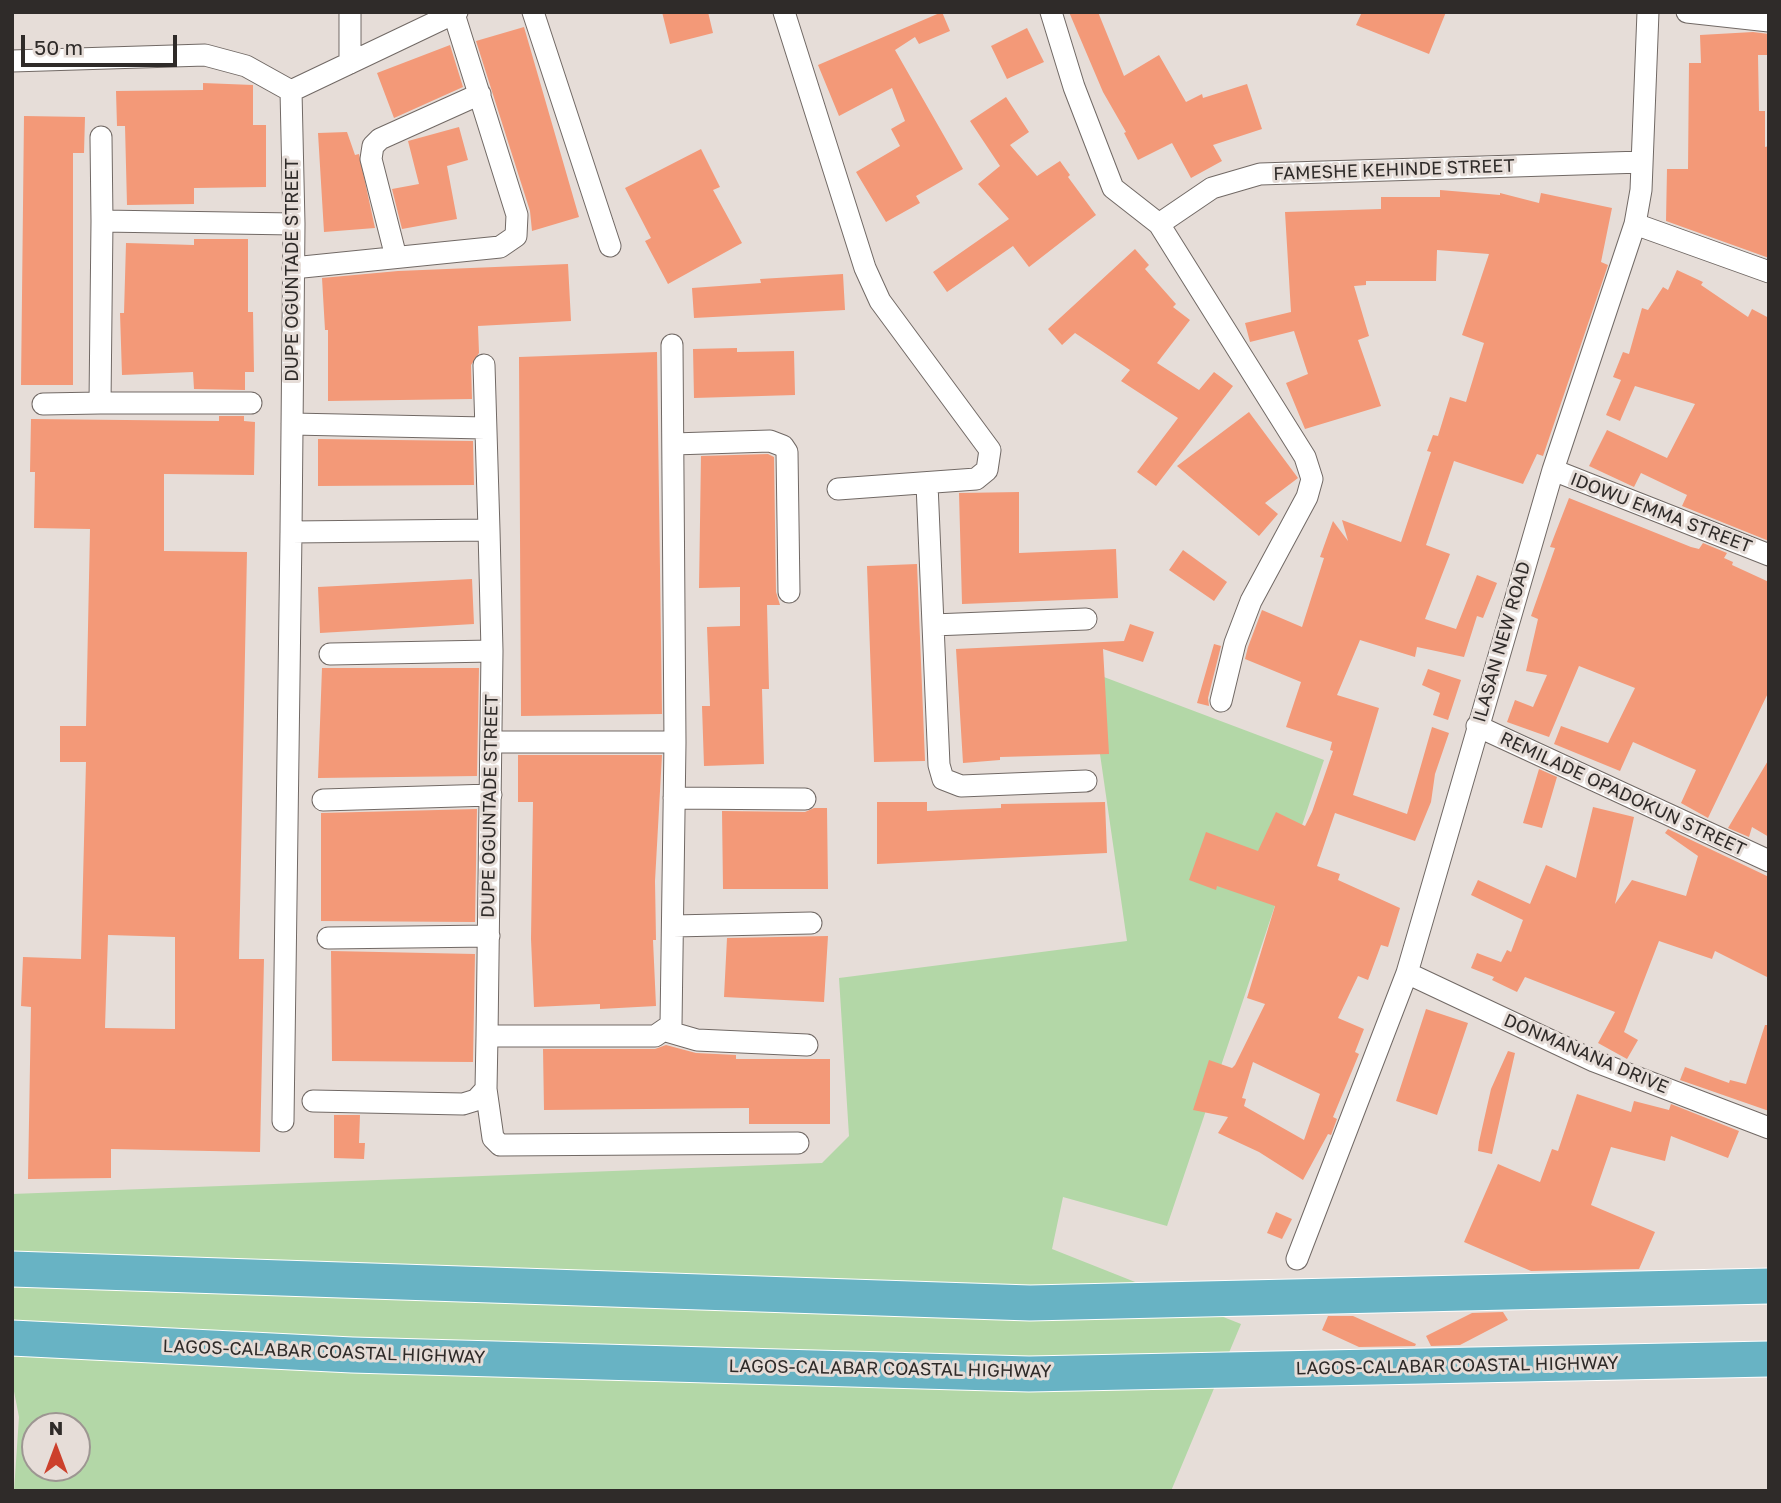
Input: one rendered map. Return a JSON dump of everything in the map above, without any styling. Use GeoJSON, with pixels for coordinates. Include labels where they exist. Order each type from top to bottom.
{"type":"FeatureCollection","features":[{"type":"Feature","properties":{"kind":"highway"},"geometry":{"type":"LineString","coordinates":[[12,1269],[1030,1303],[1769,1286]]}},
{"type":"Feature","properties":{"kind":"highway","name":"LAGOS-CALABAR COASTAL HIGHWAY"},"geometry":{"type":"LineString","coordinates":[[12,1338],[352,1355],[1029,1374],[1769,1359]]}},
{"type":"Feature","properties":{"kind":"street"},"geometry":{"type":"LineString","coordinates":[[350,12],[350,63]]}},
{"type":"Feature","properties":{"kind":"street"},"geometry":{"type":"LineString","coordinates":[[533,12],[610,246]]}},
{"type":"Feature","properties":{"kind":"street"},"geometry":{"type":"LineString","coordinates":[[784,12],[865,268],[880,301],[990,450],[987,470],[976,479],[838,489]]}},
{"type":"Feature","properties":{"kind":"street"},"geometry":{"type":"LineString","coordinates":[[1051,12],[1074,88],[1114,188],[1159,224],[1305,457],[1312,479],[1307,497],[1251,601],[1236,643],[1221,701]]}},
{"type":"Feature","properties":{"kind":"street","name":"ILASAN NEW ROAD"},"geometry":{"type":"LineString","coordinates":[[1297,1259],[1407,973],[1553,470],[1635,223],[1642,162],[1648,12]]}},
{"type":"Feature","properties":{"kind":"street"},"geometry":{"type":"LineString","coordinates":[[1686,12],[1769,21]]}},
{"type":"Feature","properties":{"kind":"street"},"geometry":{"type":"LineString","coordinates":[[12,61],[205,55],[246,66],[291,91],[456,13],[517,215],[516,236],[500,247],[293,268]]}},
{"type":"Feature","properties":{"kind":"street","name":"DUPE OGUNTADE STREET"},"geometry":{"type":"LineString","coordinates":[[283,1121],[292,424],[291,91]]}},
{"type":"Feature","properties":{"kind":"street"},"geometry":{"type":"LineString","coordinates":[[396,257],[371,159],[373,146],[380,139],[480,94]]}},
{"type":"Feature","properties":{"kind":"street"},"geometry":{"type":"LineString","coordinates":[[100,403],[101,137]]}},
{"type":"Feature","properties":{"kind":"street","name":"FAMESHE KEHINDE STREET"},"geometry":{"type":"LineString","coordinates":[[1159,224],[1212,188],[1260,174],[1642,162]]}},
{"type":"Feature","properties":{"kind":"street"},"geometry":{"type":"LineString","coordinates":[[102,221],[293,223]]}},
{"type":"Feature","properties":{"kind":"street"},"geometry":{"type":"LineString","coordinates":[[1635,223],[1769,272]]}},
{"type":"Feature","properties":{"kind":"street"},"geometry":{"type":"LineString","coordinates":[[487,1036],[655,1036],[666,1031],[673,1016],[675,741],[672,345]]}},
{"type":"Feature","properties":{"kind":"street","name":"DUPE OGUNTADE STREET"},"geometry":{"type":"LineString","coordinates":[[484,365],[492,651],[486,1089],[493,1138],[500,1146],[798,1143]]}},
{"type":"Feature","properties":{"kind":"street"},"geometry":{"type":"LineString","coordinates":[[43,404],[251,403]]}},
{"type":"Feature","properties":{"kind":"street"},"geometry":{"type":"LineString","coordinates":[[292,424],[485,428]]}},
{"type":"Feature","properties":{"kind":"street"},"geometry":{"type":"LineString","coordinates":[[673,444],[770,441],[783,446],[787,452],[789,592]]}},
{"type":"Feature","properties":{"kind":"street","name":"IDOWU EMMA STREET"},"geometry":{"type":"LineString","coordinates":[[1553,470],[1769,555]]}},
{"type":"Feature","properties":{"kind":"street"},"geometry":{"type":"LineString","coordinates":[[927,484],[939,765],[943,779],[961,786],[1086,781]]}},
{"type":"Feature","properties":{"kind":"street"},"geometry":{"type":"LineString","coordinates":[[291,532],[489,530]]}},
{"type":"Feature","properties":{"kind":"street"},"geometry":{"type":"LineString","coordinates":[[933,625],[1086,619]]}},
{"type":"Feature","properties":{"kind":"street"},"geometry":{"type":"LineString","coordinates":[[330,654],[492,651]]}},
{"type":"Feature","properties":{"kind":"street","name":"REMILADE OPADOKUN STREET"},"geometry":{"type":"LineString","coordinates":[[1477,726],[1769,861]]}},
{"type":"Feature","properties":{"kind":"street"},"geometry":{"type":"LineString","coordinates":[[491,742],[675,741]]}},
{"type":"Feature","properties":{"kind":"street"},"geometry":{"type":"LineString","coordinates":[[323,800],[491,794]]}},
{"type":"Feature","properties":{"kind":"street"},"geometry":{"type":"LineString","coordinates":[[674,798],[805,799]]}},
{"type":"Feature","properties":{"kind":"street"},"geometry":{"type":"LineString","coordinates":[[673,926],[811,923]]}},
{"type":"Feature","properties":{"kind":"street"},"geometry":{"type":"LineString","coordinates":[[328,938],[489,936]]}},
{"type":"Feature","properties":{"kind":"street","name":"DONMANANA DRIVE"},"geometry":{"type":"LineString","coordinates":[[1407,973],[1594,1062],[1769,1128]]}},
{"type":"Feature","properties":{"kind":"street"},"geometry":{"type":"LineString","coordinates":[[666,1031],[697,1040],[807,1045]]}},
{"type":"Feature","properties":{"kind":"street"},"geometry":{"type":"LineString","coordinates":[[313,1101],[463,1104],[476,1100],[486,1089]]}},
{"type":"Feature","properties":{"kind":"green space"},"geometry":{"type":"Polygon","coordinates":[[[1088,671],[1324,760],[1167,1226],[1063,1197],[1052,1249],[1241,1324],[1171,1491],[14,1491],[19,1417],[12,1381],[12,1194],[822,1163],[849,1136],[839,978],[1127,941],[1088,671]]]}},
{"type":"Feature","properties":{"kind":"building"},"geometry":{"type":"Polygon","coordinates":[[[662,12],[708,12],[713,33],[670,44],[662,12]]]}},
{"type":"Feature","properties":{"kind":"building"},"geometry":{"type":"Polygon","coordinates":[[[942,12],[950,31],[919,44],[915,37],[895,50],[963,169],[916,196],[920,203],[886,222],[856,172],[900,146],[891,129],[905,121],[892,88],[839,116],[818,65],[942,12]]]}},
{"type":"Feature","properties":{"kind":"building"},"geometry":{"type":"Polygon","coordinates":[[[1069,12],[1098,12],[1124,76],[1159,55],[1186,102],[1202,94],[1203,98],[1247,84],[1262,129],[1213,145],[1222,161],[1191,178],[1172,143],[1138,160],[1124,133],[1126,132],[1103,92],[1069,12]]]}},
{"type":"Feature","properties":{"kind":"building"},"geometry":{"type":"Polygon","coordinates":[[[1362,12],[1446,12],[1429,54],[1356,25],[1362,12]]]}},
{"type":"Feature","properties":{"kind":"building"},"geometry":{"type":"Polygon","coordinates":[[[524,27],[579,217],[532,231],[530,211],[476,41],[524,27]]]}},
{"type":"Feature","properties":{"kind":"building"},"geometry":{"type":"Polygon","coordinates":[[[1027,28],[1044,62],[1007,79],[991,46],[1027,28]]]}},
{"type":"Feature","properties":{"kind":"building"},"geometry":{"type":"Polygon","coordinates":[[[1753,32],[1769,34],[1769,55],[1758,55],[1759,111],[1765,111],[1765,147],[1769,146],[1769,258],[1666,221],[1667,169],[1688,169],[1689,63],[1701,63],[1700,35],[1753,32]]]}},
{"type":"Feature","properties":{"kind":"building"},"geometry":{"type":"Polygon","coordinates":[[[450,45],[463,87],[394,118],[377,73],[450,45]]]}},
{"type":"Feature","properties":{"kind":"building"},"geometry":{"type":"Polygon","coordinates":[[[203,83],[253,85],[253,125],[266,125],[266,187],[194,188],[194,204],[127,205],[125,126],[117,126],[116,91],[203,90],[203,83]]]}},
{"type":"Feature","properties":{"kind":"building"},"geometry":{"type":"Polygon","coordinates":[[[1006,97],[1029,132],[1010,145],[1037,176],[1060,161],[1070,175],[1068,177],[1096,215],[1029,267],[1013,246],[947,292],[933,272],[1009,219],[978,184],[1000,166],[970,121],[1006,97]]]}},
{"type":"Feature","properties":{"kind":"building"},"geometry":{"type":"Polygon","coordinates":[[[24,116],[85,117],[84,153],[73,153],[73,385],[21,385],[24,116]]]}},
{"type":"Feature","properties":{"kind":"building"},"geometry":{"type":"Polygon","coordinates":[[[459,127],[468,160],[447,166],[457,219],[402,229],[392,189],[419,184],[408,141],[459,127]]]}},
{"type":"Feature","properties":{"kind":"building"},"geometry":{"type":"Polygon","coordinates":[[[347,132],[355,155],[359,154],[375,228],[324,232],[318,133],[347,132]]]}},
{"type":"Feature","properties":{"kind":"building"},"geometry":{"type":"Polygon","coordinates":[[[701,149],[720,187],[713,190],[742,243],[668,284],[645,241],[651,238],[625,188],[701,149]]]}},
{"type":"Feature","properties":{"kind":"building"},"geometry":{"type":"Polygon","coordinates":[[[1440,190],[1500,193],[1539,203],[1541,193],[1612,208],[1601,262],[1608,265],[1543,456],[1537,454],[1523,484],[1454,461],[1426,545],[1450,554],[1425,619],[1456,629],[1477,575],[1497,583],[1483,618],[1477,616],[1464,657],[1417,647],[1415,657],[1360,640],[1337,695],[1379,708],[1353,795],[1407,814],[1432,727],[1449,733],[1435,774],[1431,802],[1415,841],[1335,813],[1317,866],[1340,874],[1338,880],[1400,908],[1388,947],[1381,945],[1368,980],[1358,976],[1338,1018],[1364,1029],[1355,1052],[1359,1054],[1333,1117],[1337,1119],[1331,1135],[1328,1134],[1303,1180],[1259,1152],[1218,1133],[1228,1117],[1193,1110],[1209,1060],[1232,1068],[1235,1065],[1265,1004],[1247,998],[1275,906],[1217,886],[1216,890],[1189,880],[1206,832],[1258,851],[1276,812],[1305,826],[1312,812],[1333,751],[1330,750],[1332,742],[1286,727],[1301,682],[1245,659],[1248,647],[1262,610],[1302,627],[1324,558],[1320,557],[1333,521],[1348,541],[1342,520],[1401,542],[1431,452],[1427,451],[1433,435],[1438,436],[1450,397],[1466,402],[1484,343],[1462,335],[1489,254],[1437,250],[1436,281],[1366,281],[1366,285],[1354,286],[1369,336],[1358,340],[1381,406],[1305,429],[1286,383],[1308,374],[1294,331],[1250,342],[1245,323],[1291,312],[1285,212],[1381,209],[1381,197],[1440,197],[1440,190]],[[1253,1062],[1242,1098],[1246,1099],[1244,1106],[1304,1140],[1320,1094],[1253,1062]]]}},
{"type":"Feature","properties":{"kind":"building"},"geometry":{"type":"Polygon","coordinates":[[[194,239],[248,239],[248,312],[253,312],[254,372],[245,372],[245,390],[194,389],[193,372],[122,375],[120,313],[124,313],[126,243],[194,245],[194,239]]]}},
{"type":"Feature","properties":{"kind":"building"},"geometry":{"type":"Polygon","coordinates":[[[1135,249],[1149,265],[1145,269],[1176,304],[1173,307],[1190,320],[1157,363],[1199,390],[1214,372],[1233,386],[1156,486],[1137,472],[1178,418],[1121,381],[1130,370],[1075,333],[1062,345],[1048,329],[1135,249]]]}},
{"type":"Feature","properties":{"kind":"building"},"geometry":{"type":"Polygon","coordinates":[[[568,264],[571,321],[478,326],[479,353],[471,365],[472,399],[328,401],[328,330],[325,330],[322,278],[398,271],[568,264]]]}},
{"type":"Feature","properties":{"kind":"building"},"geometry":{"type":"Polygon","coordinates":[[[1677,270],[1703,282],[1701,285],[1748,317],[1752,309],[1769,318],[1769,541],[1682,506],[1687,495],[1641,473],[1634,487],[1589,466],[1607,430],[1667,458],[1695,404],[1635,386],[1620,421],[1606,415],[1621,380],[1613,377],[1623,352],[1629,354],[1642,308],[1648,310],[1663,287],[1668,290],[1677,270]]]}},
{"type":"Feature","properties":{"kind":"building"},"geometry":{"type":"Polygon","coordinates":[[[843,274],[845,310],[694,318],[692,288],[761,283],[760,279],[843,274]]]}},
{"type":"Feature","properties":{"kind":"building"},"geometry":{"type":"Polygon","coordinates":[[[737,348],[737,352],[794,351],[795,395],[694,398],[693,349],[737,348]]]}},
{"type":"Feature","properties":{"kind":"building"},"geometry":{"type":"Polygon","coordinates":[[[657,352],[662,714],[521,716],[519,357],[657,352]]]}},
{"type":"Feature","properties":{"kind":"building"},"geometry":{"type":"Polygon","coordinates":[[[1249,412],[1298,478],[1265,503],[1278,514],[1259,536],[1177,466],[1249,412]]]}},
{"type":"Feature","properties":{"kind":"building"},"geometry":{"type":"Polygon","coordinates":[[[219,416],[244,416],[244,421],[255,422],[254,475],[164,474],[164,551],[247,552],[239,959],[264,959],[260,1152],[111,1149],[111,1178],[28,1179],[31,1007],[21,1006],[23,957],[81,959],[86,762],[60,762],[60,726],[86,726],[90,529],[34,528],[35,472],[30,472],[31,419],[219,421],[219,416]],[[108,935],[105,1028],[175,1029],[175,937],[108,935]]]}},
{"type":"Feature","properties":{"kind":"building"},"geometry":{"type":"Polygon","coordinates":[[[318,439],[473,441],[474,485],[318,486],[318,439]]]}},
{"type":"Feature","properties":{"kind":"building"},"geometry":{"type":"Polygon","coordinates":[[[768,454],[774,457],[776,592],[780,605],[767,605],[769,689],[762,689],[764,764],[704,766],[702,706],[710,706],[707,627],[740,626],[740,587],[699,588],[701,456],[768,454]]]}},
{"type":"Feature","properties":{"kind":"building"},"geometry":{"type":"Polygon","coordinates":[[[1019,492],[1019,553],[1116,549],[1118,598],[962,604],[959,493],[1019,492]]]}},
{"type":"Feature","properties":{"kind":"building"},"geometry":{"type":"Polygon","coordinates":[[[1569,498],[1691,547],[1699,549],[1703,543],[1727,553],[1724,558],[1733,562],[1732,565],[1769,582],[1769,691],[1708,818],[1681,803],[1696,770],[1633,742],[1620,771],[1554,744],[1561,726],[1608,743],[1635,688],[1579,666],[1549,737],[1507,722],[1515,700],[1533,707],[1547,675],[1526,671],[1538,619],[1531,616],[1555,548],[1550,547],[1569,498]]]}},
{"type":"Feature","properties":{"kind":"building"},"geometry":{"type":"Polygon","coordinates":[[[1183,550],[1227,582],[1214,601],[1169,570],[1183,550]]]}},
{"type":"Feature","properties":{"kind":"building"},"geometry":{"type":"Polygon","coordinates":[[[917,564],[925,761],[874,762],[867,566],[917,564]]]}},
{"type":"Feature","properties":{"kind":"building"},"geometry":{"type":"Polygon","coordinates":[[[472,579],[474,624],[320,633],[318,587],[472,579]]]}},
{"type":"Feature","properties":{"kind":"building"},"geometry":{"type":"Polygon","coordinates":[[[1130,624],[1154,632],[1143,662],[1103,649],[1109,754],[1000,757],[1000,760],[963,763],[956,649],[1124,641],[1130,624]]]}},
{"type":"Feature","properties":{"kind":"building"},"geometry":{"type":"Polygon","coordinates":[[[1214,644],[1221,646],[1208,698],[1209,706],[1197,703],[1214,644]]]}},
{"type":"Feature","properties":{"kind":"building"},"geometry":{"type":"Polygon","coordinates":[[[322,668],[479,668],[477,776],[318,778],[322,668]]]}},
{"type":"Feature","properties":{"kind":"building"},"geometry":{"type":"Polygon","coordinates":[[[1428,669],[1461,680],[1448,720],[1433,715],[1440,693],[1422,685],[1428,669]]]}},
{"type":"Feature","properties":{"kind":"building"},"geometry":{"type":"Polygon","coordinates":[[[518,755],[662,755],[655,881],[656,940],[653,940],[656,1006],[600,1009],[600,1004],[534,1007],[531,939],[533,802],[518,802],[518,755]]]}},
{"type":"Feature","properties":{"kind":"building"},"geometry":{"type":"Polygon","coordinates":[[[1769,759],[1769,837],[1752,827],[1749,837],[1728,828],[1769,759]]]}},
{"type":"Feature","properties":{"kind":"building"},"geometry":{"type":"Polygon","coordinates":[[[1539,769],[1557,777],[1542,828],[1523,823],[1539,769]]]}},
{"type":"Feature","properties":{"kind":"building"},"geometry":{"type":"Polygon","coordinates":[[[877,802],[927,802],[927,811],[1001,808],[1001,804],[1105,802],[1107,853],[877,864],[877,802]]]}},
{"type":"Feature","properties":{"kind":"building"},"geometry":{"type":"Polygon","coordinates":[[[1593,807],[1634,817],[1615,904],[1632,880],[1686,896],[1698,856],[1665,833],[1668,829],[1769,877],[1769,978],[1715,951],[1712,959],[1659,941],[1624,1032],[1638,1040],[1627,1059],[1598,1043],[1615,1012],[1525,977],[1517,992],[1492,980],[1494,977],[1471,968],[1477,953],[1501,962],[1507,950],[1511,952],[1523,920],[1471,895],[1478,880],[1530,904],[1546,865],[1576,878],[1593,807]]]}},
{"type":"Feature","properties":{"kind":"building"},"geometry":{"type":"Polygon","coordinates":[[[814,808],[827,808],[828,889],[723,889],[722,811],[805,812],[814,808]]]}},
{"type":"Feature","properties":{"kind":"building"},"geometry":{"type":"Polygon","coordinates":[[[477,809],[475,922],[321,921],[321,813],[477,809]]]}},
{"type":"Feature","properties":{"kind":"building"},"geometry":{"type":"Polygon","coordinates":[[[828,936],[824,1002],[724,997],[727,938],[828,936]]]}},
{"type":"Feature","properties":{"kind":"building"},"geometry":{"type":"Polygon","coordinates":[[[331,951],[475,954],[473,1062],[332,1061],[331,951]]]}},
{"type":"Feature","properties":{"kind":"building"},"geometry":{"type":"Polygon","coordinates":[[[1426,1009],[1468,1023],[1437,1115],[1396,1101],[1426,1009]]]}},
{"type":"Feature","properties":{"kind":"building"},"geometry":{"type":"Polygon","coordinates":[[[1765,1025],[1769,1025],[1769,1111],[1680,1080],[1685,1067],[1729,1083],[1730,1080],[1746,1084],[1765,1025]]]}},
{"type":"Feature","properties":{"kind":"building"},"geometry":{"type":"Polygon","coordinates":[[[666,1045],[696,1053],[736,1055],[736,1059],[830,1059],[830,1124],[749,1124],[749,1108],[544,1110],[543,1049],[655,1049],[666,1045]]]}},
{"type":"Feature","properties":{"kind":"building"},"geometry":{"type":"Polygon","coordinates":[[[1508,1051],[1515,1053],[1492,1154],[1478,1151],[1491,1089],[1508,1051]]]}},
{"type":"Feature","properties":{"kind":"building"},"geometry":{"type":"Polygon","coordinates":[[[1577,1094],[1631,1112],[1634,1101],[1669,1110],[1671,1104],[1739,1131],[1728,1158],[1671,1136],[1665,1161],[1611,1147],[1591,1205],[1655,1232],[1639,1269],[1531,1271],[1464,1242],[1498,1164],[1540,1182],[1552,1149],[1558,1151],[1577,1094]]]}},
{"type":"Feature","properties":{"kind":"building"},"geometry":{"type":"Polygon","coordinates":[[[334,1115],[360,1115],[359,1143],[365,1143],[364,1159],[334,1158],[334,1115]]]}},
{"type":"Feature","properties":{"kind":"building"},"geometry":{"type":"Polygon","coordinates":[[[1276,1212],[1292,1219],[1282,1239],[1267,1233],[1276,1212]]]}},
{"type":"Feature","properties":{"kind":"building"},"geometry":{"type":"Polygon","coordinates":[[[1503,1312],[1508,1320],[1460,1345],[1431,1346],[1426,1336],[1472,1313],[1503,1312]]]}},
{"type":"Feature","properties":{"kind":"building"},"geometry":{"type":"Polygon","coordinates":[[[1328,1316],[1353,1316],[1416,1344],[1359,1347],[1322,1330],[1328,1316]]]}}]}
